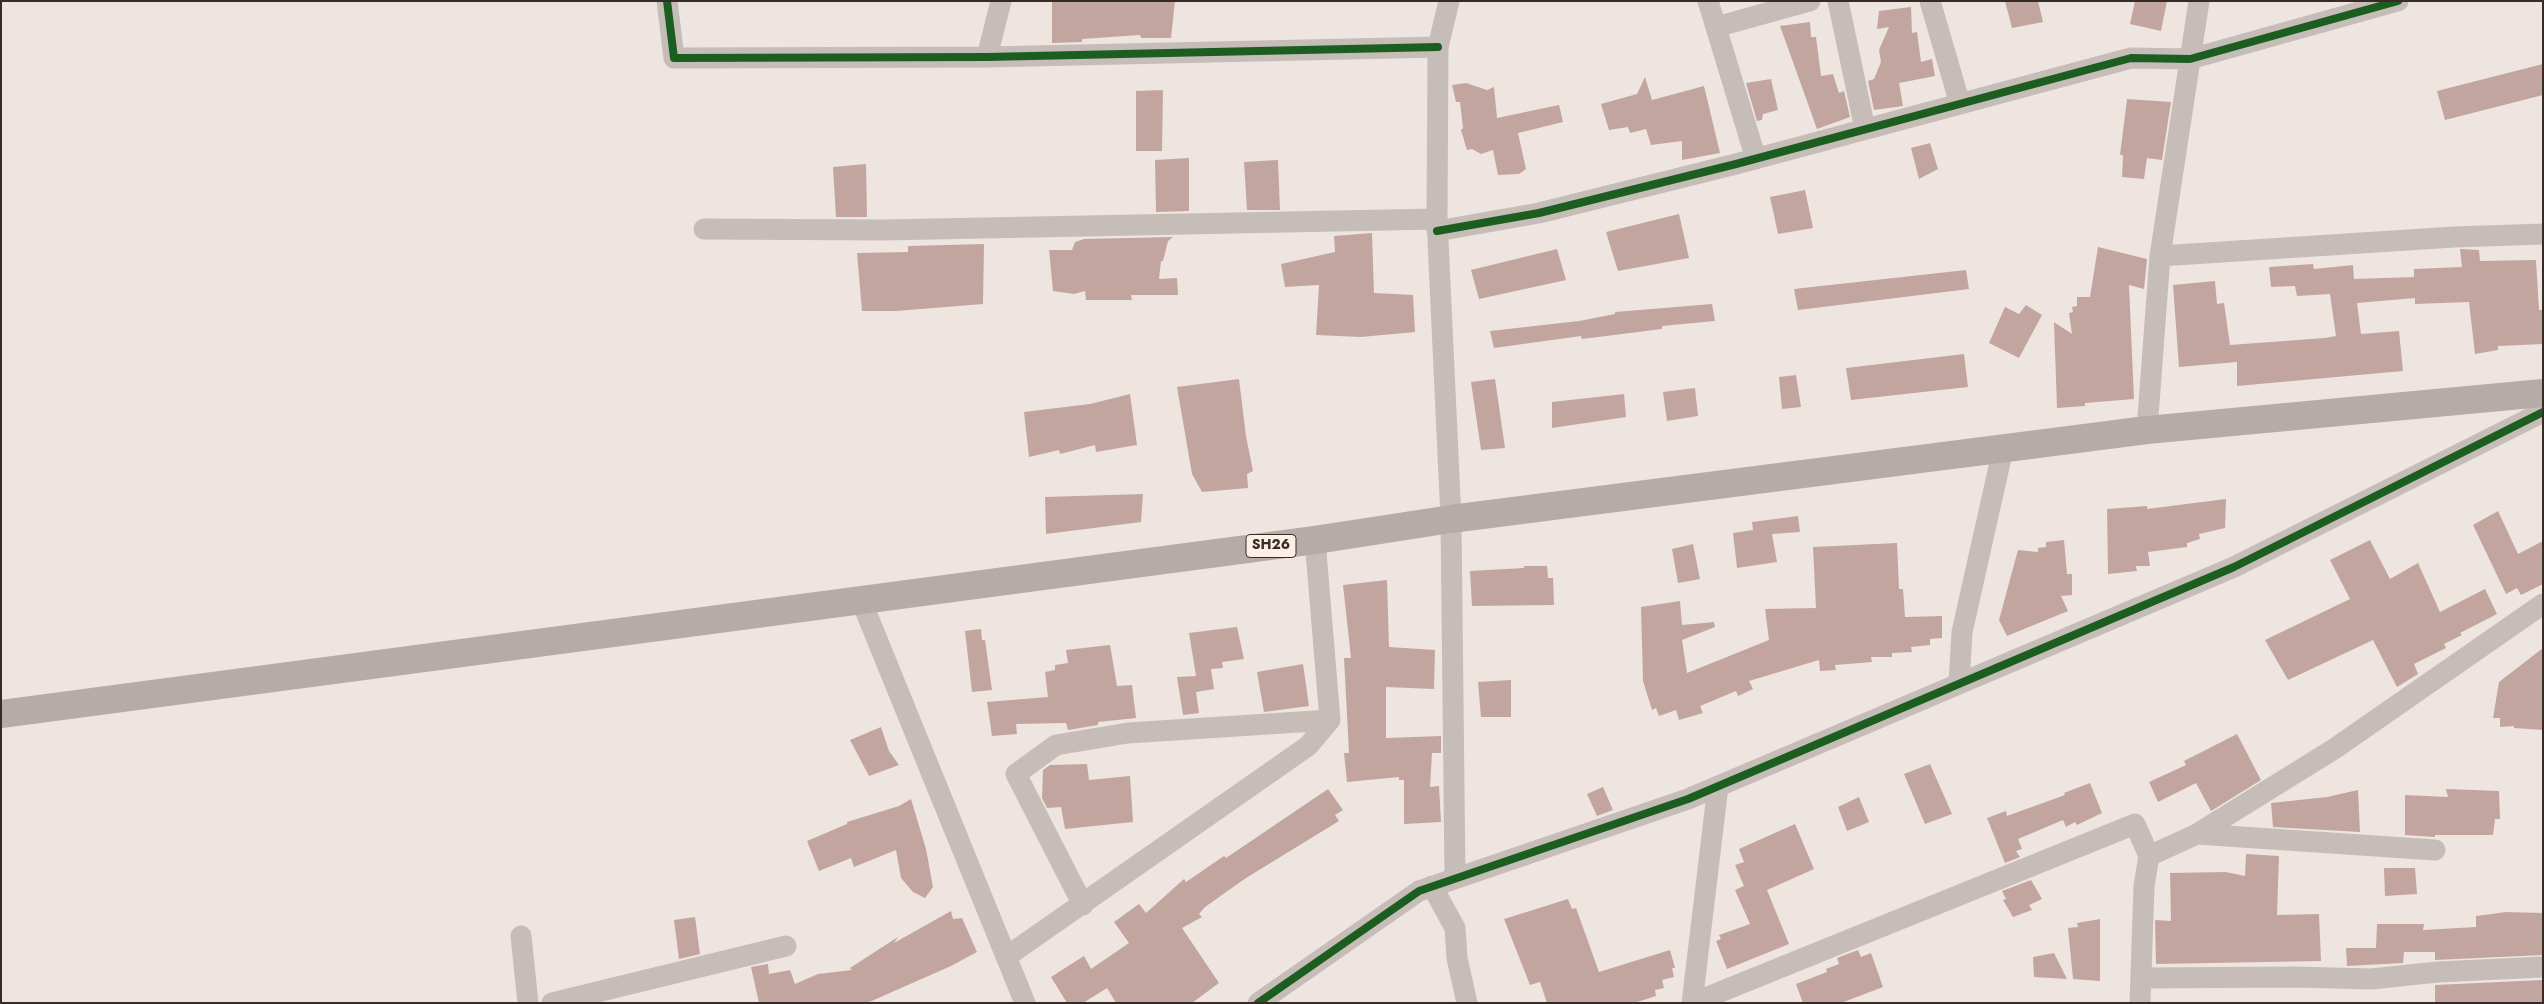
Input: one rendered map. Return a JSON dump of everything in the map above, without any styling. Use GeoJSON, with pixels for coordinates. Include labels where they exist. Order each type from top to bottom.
{"type":"FeatureCollection","features":[{"type":"Feature","properties":{"kind":"main road","name":"SH26"},"geometry":{"type":"LineString","coordinates":[[1,714],[1315,540],[1451,520],[2147,430],[2543,393]]}},
{"type":"Feature","properties":{"kind":"street"},"geometry":{"type":"LineString","coordinates":[[667,1],[674,58],[987,57],[1438,47]]}},
{"type":"Feature","properties":{"kind":"street"},"geometry":{"type":"LineString","coordinates":[[987,57],[1000,1]]}},
{"type":"Feature","properties":{"kind":"street"},"geometry":{"type":"LineString","coordinates":[[1449,1],[1438,47],[1437,225],[1451,520],[1455,878]]}},
{"type":"Feature","properties":{"kind":"street"},"geometry":{"type":"LineString","coordinates":[[1708,1],[1756,159]]}},
{"type":"Feature","properties":{"kind":"street"},"geometry":{"type":"LineString","coordinates":[[1716,28],[1810,1]]}},
{"type":"Feature","properties":{"kind":"street"},"geometry":{"type":"LineString","coordinates":[[1838,1],[1865,129]]}},
{"type":"Feature","properties":{"kind":"street"},"geometry":{"type":"LineString","coordinates":[[1930,1],[1960,104]]}},
{"type":"Feature","properties":{"kind":"street"},"geometry":{"type":"LineString","coordinates":[[2147,430],[2160,256],[2199,1]]}},
{"type":"Feature","properties":{"kind":"street"},"geometry":{"type":"LineString","coordinates":[[704,229],[903,230],[1437,225],[1539,213],[1756,159],[2131,58],[2190,59],[2398,1]]}},
{"type":"Feature","properties":{"kind":"street"},"geometry":{"type":"LineString","coordinates":[[2160,256],[2454,237],[2543,234]]}},
{"type":"Feature","properties":{"kind":"street"},"geometry":{"type":"LineString","coordinates":[[1258,1003],[1419,891],[1688,798],[2234,567],[2543,412]]}},
{"type":"Feature","properties":{"kind":"street"},"geometry":{"type":"LineString","coordinates":[[1959,683],[1962,632],[2003,449]]}},
{"type":"Feature","properties":{"kind":"street"},"geometry":{"type":"LineString","coordinates":[[1006,957],[1308,746],[1330,720],[1315,540]]}},
{"type":"Feature","properties":{"kind":"street"},"geometry":{"type":"LineString","coordinates":[[861,600],[1025,1003]]}},
{"type":"Feature","properties":{"kind":"street"},"geometry":{"type":"LineString","coordinates":[[2149,856],[2197,834],[2334,749],[2543,604]]}},
{"type":"Feature","properties":{"kind":"street"},"geometry":{"type":"LineString","coordinates":[[1083,905],[1016,774],[1056,745],[1128,733],[1330,720]]}},
{"type":"Feature","properties":{"kind":"street"},"geometry":{"type":"LineString","coordinates":[[1718,786],[1692,1003],[2135,824],[2149,856],[2144,886],[2140,1003]]}},
{"type":"Feature","properties":{"kind":"street"},"geometry":{"type":"LineString","coordinates":[[2197,834],[2435,850]]}},
{"type":"Feature","properties":{"kind":"street"},"geometry":{"type":"LineString","coordinates":[[1432,886],[1455,928],[1457,958],[1467,1003]]}},
{"type":"Feature","properties":{"kind":"street"},"geometry":{"type":"LineString","coordinates":[[521,936],[528,1003]]}},
{"type":"Feature","properties":{"kind":"street"},"geometry":{"type":"LineString","coordinates":[[552,1003],[786,946]]}},
{"type":"Feature","properties":{"kind":"street"},"geometry":{"type":"LineString","coordinates":[[2142,978],[2294,977],[2371,979],[2438,972],[2543,967]]}},
{"type":"Feature","properties":{"kind":"building"},"geometry":{"type":"Polygon","coordinates":[[[1052,1],[1175,1],[1171,38],[1141,38],[1140,35],[1082,39],[1082,42],[1052,43],[1052,1]]]}},
{"type":"Feature","properties":{"kind":"building"},"geometry":{"type":"Polygon","coordinates":[[[2005,1],[2038,1],[2043,22],[2012,28],[2005,1]]]}},
{"type":"Feature","properties":{"kind":"building"},"geometry":{"type":"Polygon","coordinates":[[[2135,1],[2167,1],[2161,31],[2130,24],[2135,1]]]}},
{"type":"Feature","properties":{"kind":"building"},"geometry":{"type":"Polygon","coordinates":[[[1911,7],[1912,33],[1917,32],[1921,62],[1932,59],[1935,76],[1899,83],[1903,106],[1874,110],[1868,81],[1874,79],[1881,62],[1879,50],[1889,27],[1877,29],[1879,11],[1911,7]]]}},
{"type":"Feature","properties":{"kind":"building"},"geometry":{"type":"Polygon","coordinates":[[[1810,22],[1811,37],[1816,37],[1821,76],[1833,74],[1839,93],[1844,91],[1850,117],[1817,129],[1780,26],[1810,22]]]}},
{"type":"Feature","properties":{"kind":"building"},"geometry":{"type":"Polygon","coordinates":[[[2543,64],[2543,95],[2445,120],[2437,91],[2543,64]]]}},
{"type":"Feature","properties":{"kind":"building"},"geometry":{"type":"Polygon","coordinates":[[[1645,77],[1652,100],[1704,86],[1720,153],[1682,160],[1682,141],[1651,145],[1646,129],[1630,133],[1628,127],[1609,130],[1601,104],[1637,94],[1645,77]]]}},
{"type":"Feature","properties":{"kind":"building"},"geometry":{"type":"Polygon","coordinates":[[[1771,79],[1778,110],[1763,114],[1762,120],[1757,121],[1746,83],[1771,79]]]}},
{"type":"Feature","properties":{"kind":"building"},"geometry":{"type":"Polygon","coordinates":[[[1466,83],[1487,90],[1494,87],[1497,118],[1559,105],[1563,122],[1518,133],[1526,169],[1519,174],[1498,175],[1493,150],[1481,154],[1472,149],[1467,150],[1461,130],[1463,128],[1460,102],[1456,102],[1452,85],[1466,83]]]}},
{"type":"Feature","properties":{"kind":"building"},"geometry":{"type":"Polygon","coordinates":[[[1163,90],[1162,151],[1136,151],[1136,91],[1163,90]]]}},
{"type":"Feature","properties":{"kind":"building"},"geometry":{"type":"Polygon","coordinates":[[[2127,99],[2171,102],[2162,160],[2147,158],[2144,179],[2122,177],[2123,155],[2120,155],[2127,99]]]}},
{"type":"Feature","properties":{"kind":"building"},"geometry":{"type":"Polygon","coordinates":[[[1930,143],[1938,169],[1919,179],[1911,148],[1930,143]]]}},
{"type":"Feature","properties":{"kind":"building"},"geometry":{"type":"Polygon","coordinates":[[[1189,158],[1189,211],[1156,212],[1155,160],[1189,158]]]}},
{"type":"Feature","properties":{"kind":"building"},"geometry":{"type":"Polygon","coordinates":[[[1278,160],[1280,210],[1247,210],[1244,162],[1278,160]]]}},
{"type":"Feature","properties":{"kind":"building"},"geometry":{"type":"Polygon","coordinates":[[[866,164],[867,217],[836,217],[833,167],[866,164]]]}},
{"type":"Feature","properties":{"kind":"building"},"geometry":{"type":"Polygon","coordinates":[[[1805,190],[1813,228],[1778,234],[1770,197],[1805,190]]]}},
{"type":"Feature","properties":{"kind":"building"},"geometry":{"type":"Polygon","coordinates":[[[1679,214],[1689,258],[1618,271],[1606,232],[1679,214]]]}},
{"type":"Feature","properties":{"kind":"building"},"geometry":{"type":"Polygon","coordinates":[[[1372,233],[1374,293],[1413,295],[1415,332],[1361,337],[1316,335],[1319,285],[1285,287],[1281,264],[1335,252],[1334,236],[1372,233]]]}},
{"type":"Feature","properties":{"kind":"building"},"geometry":{"type":"Polygon","coordinates":[[[1173,237],[1168,241],[1163,261],[1161,261],[1159,279],[1177,278],[1178,295],[1131,295],[1132,300],[1086,300],[1085,291],[1074,294],[1053,291],[1049,250],[1072,250],[1075,242],[1084,239],[1173,237]]]}},
{"type":"Feature","properties":{"kind":"building"},"geometry":{"type":"Polygon","coordinates":[[[984,244],[983,304],[896,311],[862,311],[857,253],[908,252],[908,246],[984,244]]]}},
{"type":"Feature","properties":{"kind":"building"},"geometry":{"type":"Polygon","coordinates":[[[2098,247],[2147,259],[2144,289],[2129,285],[2134,399],[2085,403],[2085,406],[2057,408],[2054,322],[2072,334],[2069,313],[2073,312],[2072,307],[2077,306],[2077,297],[2090,297],[2098,247]]]}},
{"type":"Feature","properties":{"kind":"building"},"geometry":{"type":"Polygon","coordinates":[[[1557,249],[1566,280],[1479,299],[1471,270],[1557,249]]]}},
{"type":"Feature","properties":{"kind":"building"},"geometry":{"type":"Polygon","coordinates":[[[2460,249],[2479,250],[2480,261],[2536,260],[2539,310],[2542,310],[2543,344],[2498,346],[2498,350],[2475,354],[2469,302],[2415,304],[2415,298],[2357,303],[2361,334],[2399,331],[2403,371],[2237,386],[2237,362],[2179,367],[2173,285],[2215,281],[2217,304],[2224,303],[2230,345],[2325,338],[2336,336],[2330,294],[2297,296],[2295,286],[2271,287],[2269,267],[2313,264],[2314,269],[2353,265],[2354,279],[2414,277],[2414,269],[2462,267],[2460,249]]]}},
{"type":"Feature","properties":{"kind":"building"},"geometry":{"type":"Polygon","coordinates":[[[1966,270],[1969,289],[1798,310],[1794,289],[1966,270]]]}},
{"type":"Feature","properties":{"kind":"building"},"geometry":{"type":"Polygon","coordinates":[[[1712,304],[1715,321],[1662,326],[1662,329],[1582,339],[1581,336],[1494,348],[1490,331],[1579,321],[1615,314],[1615,312],[1712,304]]]}},
{"type":"Feature","properties":{"kind":"building"},"geometry":{"type":"Polygon","coordinates":[[[2026,305],[2042,315],[2019,358],[1989,343],[2005,307],[2019,314],[2026,305]]]}},
{"type":"Feature","properties":{"kind":"building"},"geometry":{"type":"Polygon","coordinates":[[[1964,354],[1968,387],[1851,400],[1846,368],[1964,354]]]}},
{"type":"Feature","properties":{"kind":"building"},"geometry":{"type":"Polygon","coordinates":[[[1796,375],[1801,407],[1782,409],[1779,377],[1796,375]]]}},
{"type":"Feature","properties":{"kind":"building"},"geometry":{"type":"Polygon","coordinates":[[[1239,379],[1246,436],[1253,471],[1247,474],[1248,488],[1202,492],[1192,474],[1177,387],[1239,379]]]}},
{"type":"Feature","properties":{"kind":"building"},"geometry":{"type":"Polygon","coordinates":[[[1495,379],[1505,448],[1481,450],[1471,382],[1495,379]]]}},
{"type":"Feature","properties":{"kind":"building"},"geometry":{"type":"Polygon","coordinates":[[[1695,388],[1698,416],[1667,421],[1663,392],[1695,388]]]}},
{"type":"Feature","properties":{"kind":"building"},"geometry":{"type":"Polygon","coordinates":[[[1130,394],[1137,445],[1096,452],[1095,445],[1060,454],[1059,450],[1029,457],[1024,412],[1090,404],[1130,394]]]}},
{"type":"Feature","properties":{"kind":"building"},"geometry":{"type":"Polygon","coordinates":[[[1624,394],[1626,417],[1552,428],[1552,402],[1624,394]]]}},
{"type":"Feature","properties":{"kind":"building"},"geometry":{"type":"Polygon","coordinates":[[[1143,494],[1141,522],[1046,534],[1045,497],[1143,494]]]}},
{"type":"Feature","properties":{"kind":"building"},"geometry":{"type":"Polygon","coordinates":[[[2226,499],[2225,528],[2199,534],[2200,539],[2187,543],[2187,547],[2148,552],[2150,566],[2136,566],[2137,571],[2108,574],[2107,509],[2147,506],[2147,509],[2226,499]]]}},
{"type":"Feature","properties":{"kind":"building"},"geometry":{"type":"Polygon","coordinates":[[[2498,511],[2518,554],[2543,541],[2543,584],[2521,595],[2517,588],[2506,594],[2473,525],[2498,511]]]}},
{"type":"Feature","properties":{"kind":"building"},"geometry":{"type":"Polygon","coordinates":[[[1798,516],[1800,532],[1772,534],[1777,562],[1737,568],[1733,533],[1753,530],[1752,522],[1798,516]]]}},
{"type":"Feature","properties":{"kind":"building"},"geometry":{"type":"Polygon","coordinates":[[[2064,540],[2067,574],[2072,574],[2072,595],[2061,596],[2068,611],[2007,636],[1999,620],[2018,550],[2038,552],[2038,548],[2046,547],[2046,542],[2064,540]]]}},
{"type":"Feature","properties":{"kind":"building"},"geometry":{"type":"Polygon","coordinates":[[[2370,540],[2390,579],[2418,563],[2440,612],[2485,589],[2497,614],[2460,633],[2462,635],[2444,644],[2446,648],[2414,664],[2418,674],[2397,687],[2373,640],[2288,680],[2265,640],[2350,599],[2330,560],[2370,540]]]}},
{"type":"Feature","properties":{"kind":"building"},"geometry":{"type":"Polygon","coordinates":[[[1897,543],[1899,589],[1903,589],[1905,617],[1942,616],[1942,638],[1930,639],[1930,645],[1911,647],[1912,652],[1892,653],[1892,657],[1871,657],[1872,662],[1835,665],[1836,670],[1820,671],[1819,660],[1749,681],[1753,689],[1738,696],[1736,691],[1700,706],[1703,713],[1679,720],[1676,710],[1659,716],[1656,708],[1652,710],[1643,681],[1641,607],[1680,601],[1682,625],[1714,622],[1715,627],[1682,640],[1687,673],[1769,640],[1765,609],[1816,608],[1813,547],[1897,543]]]}},
{"type":"Feature","properties":{"kind":"building"},"geometry":{"type":"Polygon","coordinates":[[[1693,544],[1700,579],[1678,583],[1672,549],[1693,544]]]}},
{"type":"Feature","properties":{"kind":"building"},"geometry":{"type":"Polygon","coordinates":[[[1524,566],[1547,566],[1548,578],[1553,578],[1554,605],[1472,606],[1470,571],[1524,568],[1524,566]]]}},
{"type":"Feature","properties":{"kind":"building"},"geometry":{"type":"Polygon","coordinates":[[[1387,580],[1389,647],[1435,650],[1434,689],[1386,687],[1386,738],[1441,736],[1441,753],[1432,753],[1430,787],[1439,786],[1441,822],[1404,824],[1404,780],[1399,780],[1399,777],[1347,782],[1344,753],[1349,753],[1344,658],[1351,658],[1343,585],[1387,580]]]}},
{"type":"Feature","properties":{"kind":"building"},"geometry":{"type":"Polygon","coordinates":[[[1237,627],[1244,659],[1222,662],[1223,668],[1211,669],[1214,689],[1196,692],[1199,713],[1183,715],[1177,677],[1196,676],[1189,633],[1237,627]]]}},
{"type":"Feature","properties":{"kind":"building"},"geometry":{"type":"Polygon","coordinates":[[[981,629],[982,640],[985,640],[992,690],[972,692],[965,631],[981,629]]]}},
{"type":"Feature","properties":{"kind":"building"},"geometry":{"type":"Polygon","coordinates":[[[1110,645],[1117,686],[1132,685],[1136,718],[1098,722],[1098,725],[1068,730],[1066,723],[1016,724],[1017,734],[992,736],[987,702],[1048,697],[1045,672],[1055,670],[1055,665],[1068,663],[1066,650],[1110,645]]]}},
{"type":"Feature","properties":{"kind":"building"},"geometry":{"type":"Polygon","coordinates":[[[2543,648],[2543,730],[2514,728],[2514,726],[2500,727],[2500,718],[2493,718],[2499,682],[2543,648]]]}},
{"type":"Feature","properties":{"kind":"building"},"geometry":{"type":"Polygon","coordinates":[[[1303,664],[1309,706],[1264,712],[1257,672],[1303,664]]]}},
{"type":"Feature","properties":{"kind":"building"},"geometry":{"type":"Polygon","coordinates":[[[1511,680],[1511,717],[1481,717],[1478,682],[1511,680]]]}},
{"type":"Feature","properties":{"kind":"building"},"geometry":{"type":"Polygon","coordinates":[[[881,727],[889,751],[899,765],[869,776],[850,740],[881,727]]]}},
{"type":"Feature","properties":{"kind":"building"},"geometry":{"type":"Polygon","coordinates":[[[2237,734],[2261,780],[2211,811],[2196,783],[2158,802],[2149,782],[2186,765],[2184,761],[2237,734]]]}},
{"type":"Feature","properties":{"kind":"building"},"geometry":{"type":"Polygon","coordinates":[[[1087,764],[1089,780],[1130,776],[1133,822],[1065,829],[1061,807],[1047,808],[1042,798],[1043,770],[1050,765],[1087,764]]]}},
{"type":"Feature","properties":{"kind":"building"},"geometry":{"type":"Polygon","coordinates":[[[1930,764],[1952,814],[1925,824],[1904,774],[1930,764]]]}},
{"type":"Feature","properties":{"kind":"building"},"geometry":{"type":"Polygon","coordinates":[[[2090,783],[2102,813],[2077,825],[2075,822],[2066,827],[2063,820],[2018,839],[2022,849],[2016,851],[2020,857],[2005,863],[1987,818],[2006,811],[2007,816],[2065,795],[2064,793],[2090,783]]]}},
{"type":"Feature","properties":{"kind":"building"},"geometry":{"type":"Polygon","coordinates":[[[1603,787],[1613,810],[1597,816],[1587,794],[1603,787]]]}},
{"type":"Feature","properties":{"kind":"building"},"geometry":{"type":"Polygon","coordinates":[[[1328,789],[1343,810],[1335,815],[1339,821],[1246,878],[1205,907],[1199,914],[1202,917],[1182,928],[1219,983],[1192,1003],[1116,1003],[1107,988],[1083,1003],[1067,1003],[1051,977],[1084,956],[1091,969],[1129,943],[1114,922],[1139,904],[1146,913],[1184,879],[1186,882],[1224,856],[1226,858],[1328,789]]]}},
{"type":"Feature","properties":{"kind":"building"},"geometry":{"type":"Polygon","coordinates":[[[2446,789],[2499,791],[2500,819],[2495,819],[2493,835],[2435,835],[2435,837],[2405,835],[2405,795],[2448,797],[2446,789]]]}},
{"type":"Feature","properties":{"kind":"building"},"geometry":{"type":"Polygon","coordinates":[[[2358,790],[2360,832],[2273,827],[2271,803],[2327,797],[2358,790]]]}},
{"type":"Feature","properties":{"kind":"building"},"geometry":{"type":"Polygon","coordinates":[[[1859,797],[1869,822],[1847,831],[1838,807],[1859,797]]]}},
{"type":"Feature","properties":{"kind":"building"},"geometry":{"type":"Polygon","coordinates":[[[911,799],[926,849],[933,887],[925,898],[913,892],[901,878],[896,850],[854,867],[851,858],[819,871],[807,841],[847,824],[847,822],[899,806],[911,799]]]}},
{"type":"Feature","properties":{"kind":"building"},"geometry":{"type":"Polygon","coordinates":[[[1795,824],[1814,869],[1767,890],[1789,944],[1727,969],[1716,941],[1721,939],[1719,935],[1750,924],[1735,890],[1744,886],[1735,865],[1744,862],[1739,849],[1795,824]]]}},
{"type":"Feature","properties":{"kind":"building"},"geometry":{"type":"Polygon","coordinates":[[[2246,854],[2279,856],[2277,915],[2319,914],[2321,961],[2156,964],[2155,920],[2171,921],[2170,873],[2226,872],[2245,876],[2246,854]]]}},
{"type":"Feature","properties":{"kind":"building"},"geometry":{"type":"Polygon","coordinates":[[[2384,868],[2415,868],[2417,894],[2385,896],[2384,868]]]}},
{"type":"Feature","properties":{"kind":"building"},"geometry":{"type":"Polygon","coordinates":[[[2031,880],[2042,899],[2029,905],[2032,910],[2013,917],[2003,900],[2006,899],[2002,891],[2031,880]]]}},
{"type":"Feature","properties":{"kind":"building"},"geometry":{"type":"Polygon","coordinates":[[[1568,899],[1572,909],[1576,908],[1599,972],[1670,950],[1675,968],[1672,968],[1674,977],[1662,980],[1664,988],[1655,990],[1656,996],[1634,1003],[1547,1003],[1540,982],[1530,985],[1504,919],[1568,899]]]}},
{"type":"Feature","properties":{"kind":"building"},"geometry":{"type":"Polygon","coordinates":[[[951,911],[953,919],[962,918],[977,952],[951,966],[867,1003],[759,1003],[751,967],[768,964],[769,974],[790,970],[795,984],[818,974],[852,970],[850,968],[898,937],[894,943],[951,911]]]}},
{"type":"Feature","properties":{"kind":"building"},"geometry":{"type":"Polygon","coordinates":[[[2506,912],[2543,913],[2543,955],[2435,960],[2435,952],[2404,952],[2403,963],[2347,966],[2346,948],[2376,948],[2377,924],[2424,924],[2423,930],[2476,927],[2476,916],[2506,912]]]}},
{"type":"Feature","properties":{"kind":"building"},"geometry":{"type":"Polygon","coordinates":[[[695,917],[700,954],[679,959],[674,920],[695,917]]]}},
{"type":"Feature","properties":{"kind":"building"},"geometry":{"type":"Polygon","coordinates":[[[2100,919],[2100,981],[2073,979],[2068,928],[2078,927],[2077,923],[2100,919]]]}},
{"type":"Feature","properties":{"kind":"building"},"geometry":{"type":"Polygon","coordinates":[[[1858,950],[1861,957],[1871,953],[1883,987],[1841,1003],[1803,1003],[1796,984],[1827,972],[1826,969],[1839,964],[1837,958],[1858,950]]]}},
{"type":"Feature","properties":{"kind":"building"},"geometry":{"type":"Polygon","coordinates":[[[2054,953],[2067,979],[2034,977],[2033,957],[2054,953]]]}},
{"type":"Feature","properties":{"kind":"building"},"geometry":{"type":"Polygon","coordinates":[[[2543,980],[2543,1003],[2435,1003],[2435,985],[2543,980]]]}},
{"type":"Feature","properties":{"kind":"cycle path"},"geometry":{"type":"LineString","coordinates":[[667,1],[674,58],[987,57],[1438,47]]}},
{"type":"Feature","properties":{"kind":"cycle path"},"geometry":{"type":"LineString","coordinates":[[1437,231],[1539,213],[1736,164],[2131,58],[2190,59],[2398,1]]}},
{"type":"Feature","properties":{"kind":"cycle path"},"geometry":{"type":"LineString","coordinates":[[1258,1003],[1419,891],[1688,799],[2234,567],[2543,412]]}}]}
